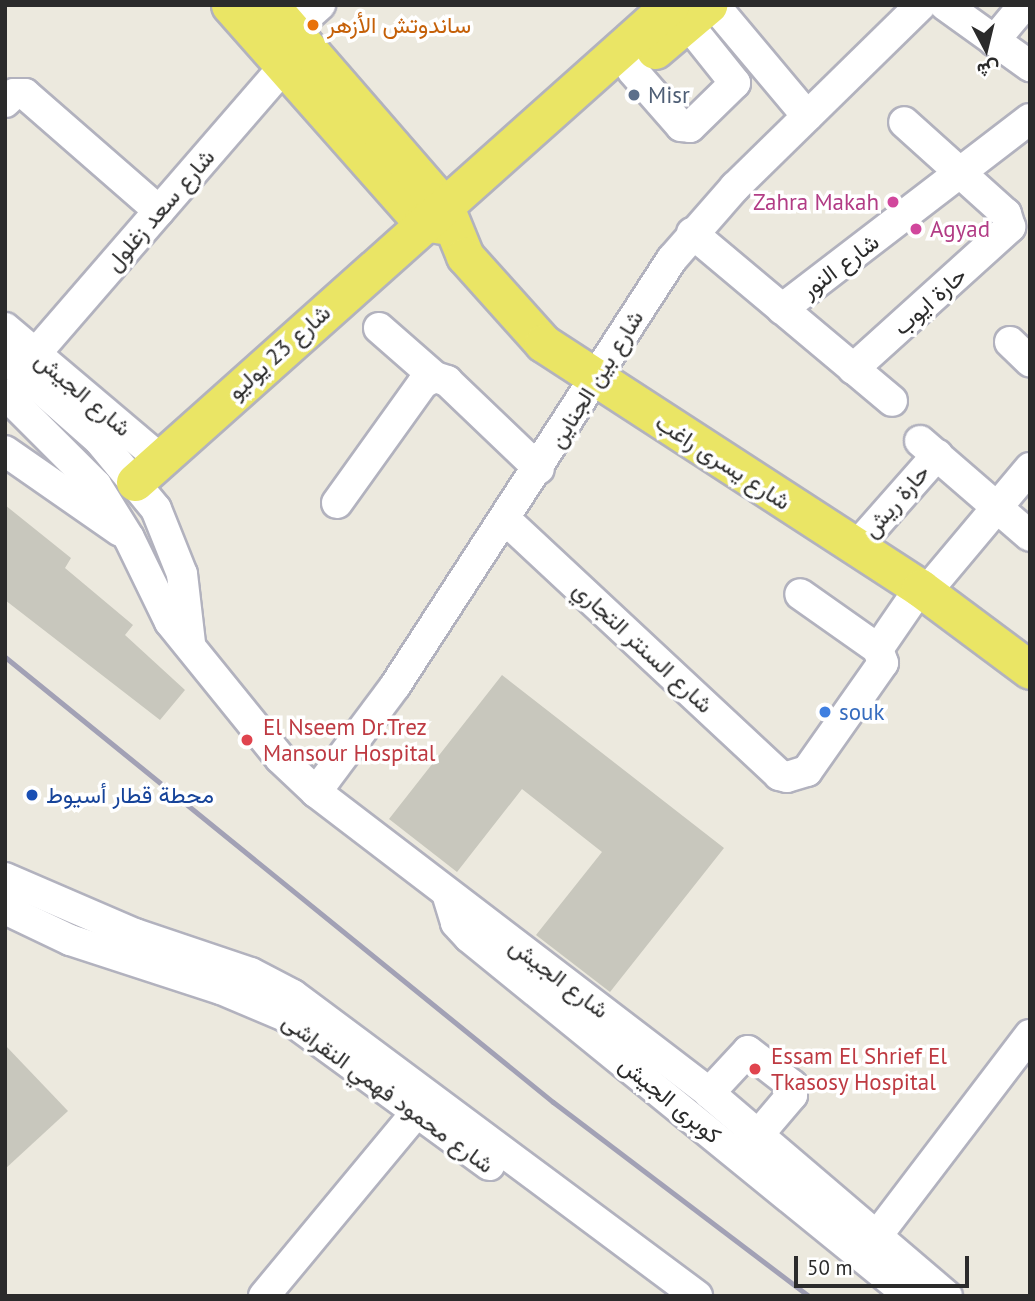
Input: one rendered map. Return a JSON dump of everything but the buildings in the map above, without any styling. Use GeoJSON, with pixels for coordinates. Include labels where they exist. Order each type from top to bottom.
{"type":"FeatureCollection","features":[{"type":"Feature","properties":{"kind":"main road","name":"شارع يسرى راغب"},"geometry":{"type":"LineString","coordinates":[[230,5],[285,66],[439,216]]}},
{"type":"Feature","properties":{"kind":"main road","name":"شارع 23 يوليو"},"geometry":{"type":"LineString","coordinates":[[439,216],[632,70],[695,10]]}},
{"type":"Feature","properties":{"kind":"main road","name":"شارع 23 يوليو"},"geometry":{"type":"LineString","coordinates":[[139,462],[695,10]]}},
{"type":"Feature","properties":{"kind":"main road","name":"شارع يسرى راغب"},"geometry":{"type":"LineString","coordinates":[[281,18],[439,216],[496,296],[543,342],[596,381],[923,590],[1026,661]]}},
{"type":"Feature","properties":{"kind":"street"},"geometry":{"type":"LineString","coordinates":[[281,18],[320,5]]}},
{"type":"Feature","properties":{"kind":"street","name":"شارع بين الجناين"},"geometry":{"type":"LineString","coordinates":[[316,792],[376,714],[506,520],[653,287],[692,233],[921,5]]}},
{"type":"Feature","properties":{"kind":"street"},"geometry":{"type":"LineString","coordinates":[[945,5],[1030,66]]}},
{"type":"Feature","properties":{"kind":"street"},"geometry":{"type":"LineString","coordinates":[[994,41],[1024,5]]}},
{"type":"Feature","properties":{"kind":"street"},"geometry":{"type":"LineString","coordinates":[[695,10],[807,116]]}},
{"type":"Feature","properties":{"kind":"street"},"geometry":{"type":"LineString","coordinates":[[632,70],[681,126],[690,127],[735,83],[695,10]]}},
{"type":"Feature","properties":{"kind":"street","name":"شارع سعد زغلول"},"geometry":{"type":"LineString","coordinates":[[36,353],[285,66]]}},
{"type":"Feature","properties":{"kind":"street"},"geometry":{"type":"LineString","coordinates":[[5,102],[13,94],[25,94],[159,211]]}},
{"type":"Feature","properties":{"kind":"street","name":"شارع النور"},"geometry":{"type":"LineString","coordinates":[[782,309],[964,173],[1030,119]]}},
{"type":"Feature","properties":{"kind":"street"},"geometry":{"type":"LineString","coordinates":[[904,122],[964,173]]}},
{"type":"Feature","properties":{"kind":"street","name":"حارة ايوب"},"geometry":{"type":"LineString","coordinates":[[853,369],[1006,233],[1006,214],[964,173]]}},
{"type":"Feature","properties":{"kind":"street"},"geometry":{"type":"LineString","coordinates":[[692,233],[892,401]]}},
{"type":"Feature","properties":{"kind":"street","name":"شارع الجيش"},"geometry":{"type":"LineString","coordinates":[[5,328],[36,353],[139,462]]}},
{"type":"Feature","properties":{"kind":"street"},"geometry":{"type":"LineString","coordinates":[[379,328],[435,377],[447,381],[539,469]]}},
{"type":"Feature","properties":{"kind":"street"},"geometry":{"type":"LineString","coordinates":[[5,357],[139,462],[175,552],[187,597],[190,643]]}},
{"type":"Feature","properties":{"kind":"street"},"geometry":{"type":"LineString","coordinates":[[337,503],[423,383],[435,377]]}},
{"type":"Feature","properties":{"kind":"street","name":"شارع الجيش"},"geometry":{"type":"LineString","coordinates":[[16,403],[96,485],[129,538],[162,610],[190,643],[247,723],[316,792],[709,1093],[947,1296]]}},
{"type":"Feature","properties":{"kind":"street","name":"حارة ريش"},"geometry":{"type":"LineString","coordinates":[[856,547],[928,448],[997,507]]}},
{"type":"Feature","properties":{"kind":"street"},"geometry":{"type":"LineString","coordinates":[[5,451],[129,538]]}},
{"type":"Feature","properties":{"kind":"street"},"geometry":{"type":"LineString","coordinates":[[800,594],[878,649],[923,590],[1030,468]]}},
{"type":"Feature","properties":{"kind":"street"},"geometry":{"type":"LineString","coordinates":[[997,507],[1030,536]]}},
{"type":"Feature","properties":{"kind":"street","name":"شارع السنتر التجاري"},"geometry":{"type":"LineString","coordinates":[[506,520],[779,775],[794,777],[807,771],[882,668],[878,649]]}},
{"type":"Feature","properties":{"kind":"street"},"geometry":{"type":"LineString","coordinates":[[5,878],[135,934],[274,983],[314,1009],[697,1296]]}},
{"type":"Feature","properties":{"kind":"street","name":"كوبرى الجيش"},"geometry":{"type":"LineString","coordinates":[[447,893],[456,923],[469,937],[911,1296]]}},
{"type":"Feature","properties":{"kind":"street","name":"شارع محمود فهمي النقراشى"},"geometry":{"type":"LineString","coordinates":[[5,909],[70,940],[221,989],[285,1016],[667,1296]]}},
{"type":"Feature","properties":{"kind":"street"},"geometry":{"type":"LineString","coordinates":[[876,1237],[1030,1035]]}},
{"type":"Feature","properties":{"kind":"street"},"geometry":{"type":"LineString","coordinates":[[709,1093],[748,1051],[792,1085],[792,1095],[758,1135]]}},
{"type":"Feature","properties":{"kind":"street"},"geometry":{"type":"LineString","coordinates":[[264,1296],[416,1112]]}},
{"type":"Feature","properties":{"kind":"railway"},"geometry":{"type":"LineString","coordinates":[[5,657],[553,1102],[809,1296]]}},
{"type":"Feature","properties":{"kind":"place","name":"ساندوتش الأزهر"},"geometry":{"type":"Point","coordinates":[313,25]}},
{"type":"Feature","properties":{"kind":"place","name":"Misr"},"geometry":{"type":"Point","coordinates":[634,95]}},
{"type":"Feature","properties":{"kind":"place","name":"Zahra Makah"},"geometry":{"type":"Point","coordinates":[893,202]}},
{"type":"Feature","properties":{"kind":"place","name":"Agyad"},"geometry":{"type":"Point","coordinates":[916,229]}},
{"type":"Feature","properties":{"kind":"place","name":"souk"},"geometry":{"type":"Point","coordinates":[825,712]}},
{"type":"Feature","properties":{"kind":"place","name":"El Nseem Dr.Trez Mansour Hospital"},"geometry":{"type":"Point","coordinates":[247,740]}},
{"type":"Feature","properties":{"kind":"place","name":"محطة قطار أسيوط"},"geometry":{"type":"Point","coordinates":[32,795]}},
{"type":"Feature","properties":{"kind":"place","name":"Essam El Shrief El Tkasosy Hospital"},"geometry":{"type":"Point","coordinates":[755,1069]}}]}
